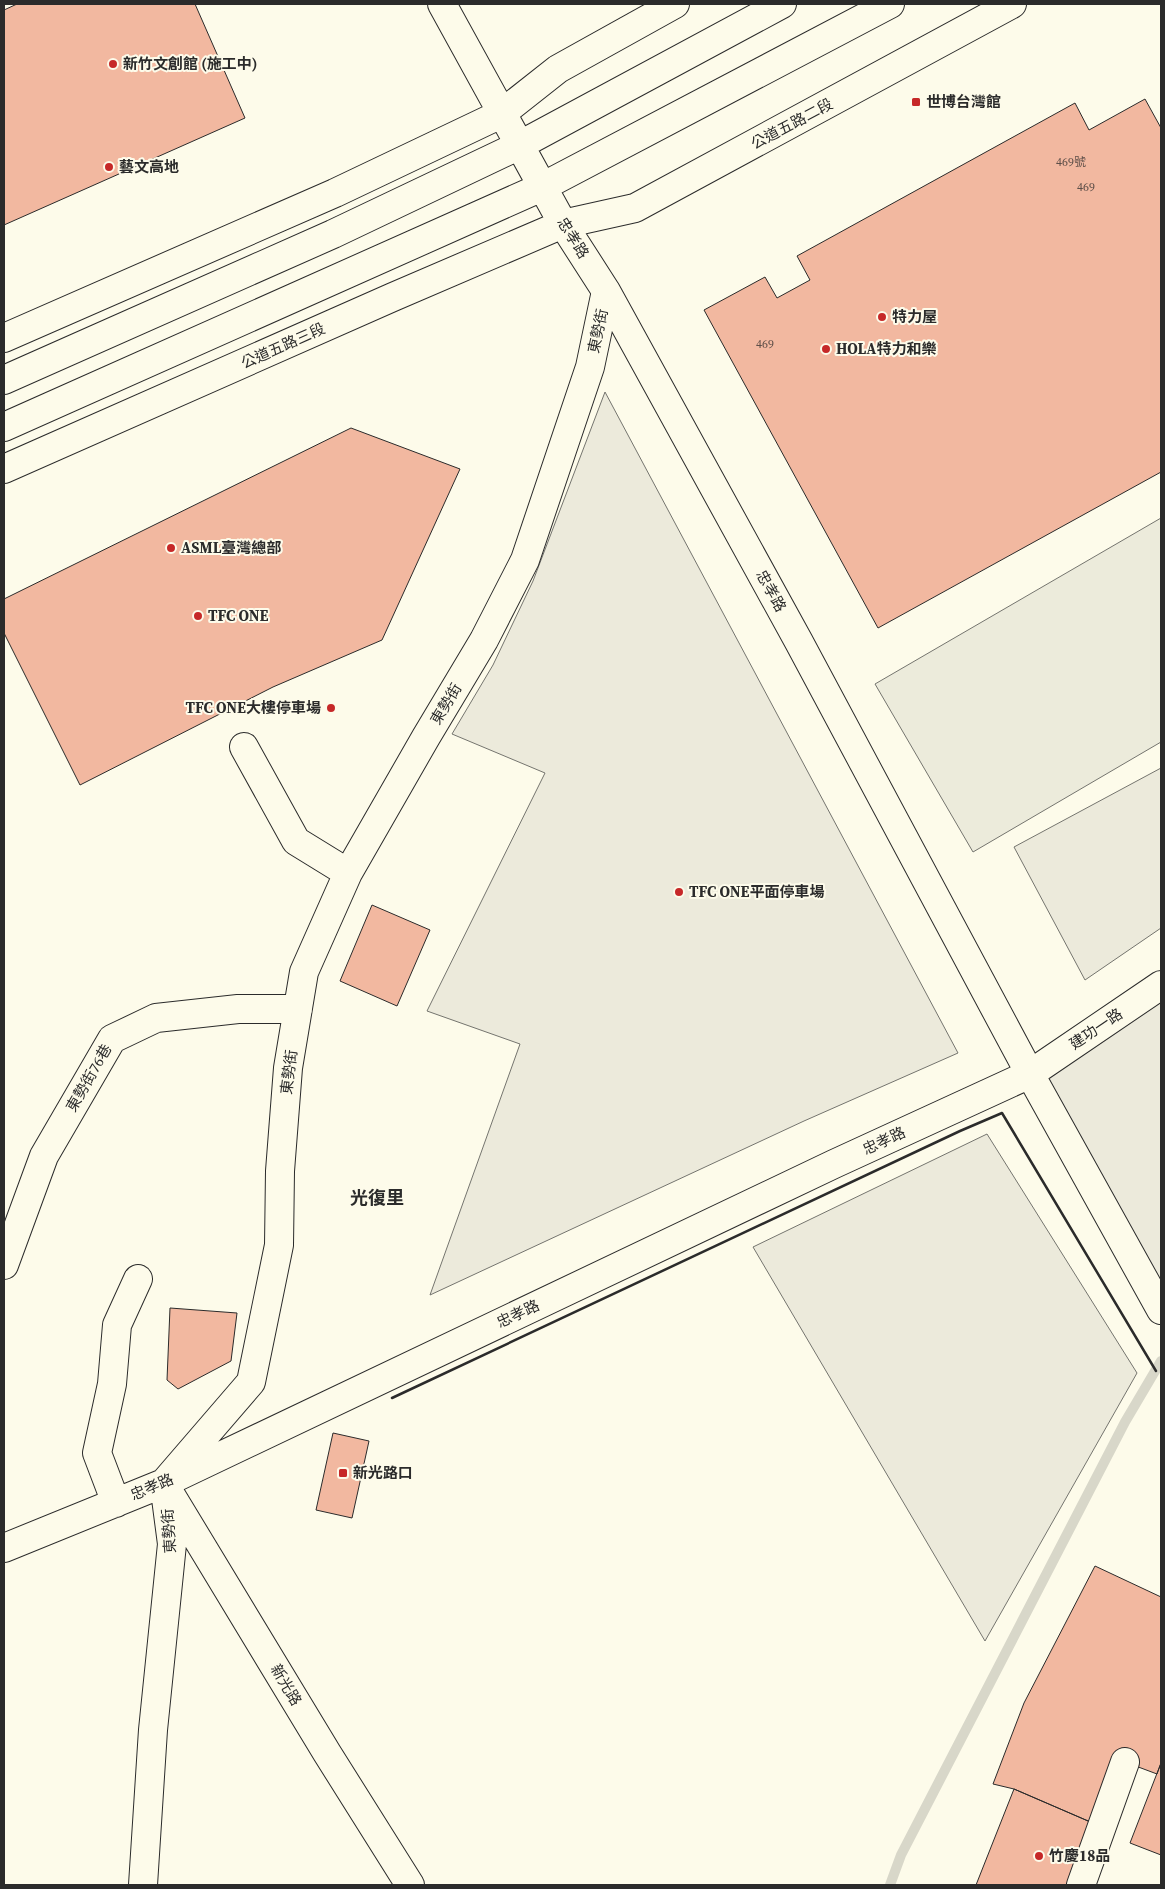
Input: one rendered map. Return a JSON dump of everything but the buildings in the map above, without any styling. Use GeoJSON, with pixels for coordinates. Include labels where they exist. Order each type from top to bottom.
{"type":"FeatureCollection","features":[{"type":"Feature","properties":{"kind":"street"},"geometry":{"type":"LineString","coordinates":[[442,4],[501,114]]}},
{"type":"Feature","properties":{"kind":"street"},"geometry":{"type":"LineString","coordinates":[[4,338],[335,193],[501,114],[558,69],[675,4]]}},
{"type":"Feature","properties":{"kind":"street"},"geometry":{"type":"LineString","coordinates":[[4,380],[333,234],[520,145],[782,4]]}},
{"type":"Feature","properties":{"kind":"street"},"geometry":{"type":"LineString","coordinates":[[4,427],[542,187],[890,4]]}},
{"type":"Feature","properties":{"kind":"street","name":"公道五路二段"},"geometry":{"type":"LineString","coordinates":[[563,224],[635,208],[1012,4]]}},
{"type":"Feature","properties":{"kind":"street","name":"忠孝路"},"geometry":{"type":"LineString","coordinates":[[501,114],[563,224],[606,291],[799,642],[1030,1074],[1161,1310]]}},
{"type":"Feature","properties":{"kind":"street","name":"公道五路三段"},"geometry":{"type":"LineString","coordinates":[[4,469],[563,224]]}},
{"type":"Feature","properties":{"kind":"street","name":"東勢街"},"geometry":{"type":"LineString","coordinates":[[143,1885],[153,1730],[172,1544],[164,1483],[251,1382],[279,1245],[280,1171],[288,1068],[304,972],[348,873],[484,640],[525,560],[590,367],[606,291]]}},
{"type":"Feature","properties":{"kind":"street"},"geometry":{"type":"LineString","coordinates":[[244,747],[296,840],[348,873]]}},
{"type":"Feature","properties":{"kind":"street","name":"建功一路"},"geometry":{"type":"LineString","coordinates":[[1030,1074],[1161,985]]}},
{"type":"Feature","properties":{"kind":"street","name":"東勢街76巷"},"geometry":{"type":"LineString","coordinates":[[4,1265],[44,1156],[112,1040],[156,1018],[238,1009],[298,1009]]}},
{"type":"Feature","properties":{"kind":"street","name":"忠孝路"},"geometry":{"type":"LineString","coordinates":[[4,1548],[164,1483],[834,1164],[1030,1074]]}},
{"type":"Feature","properties":{"kind":"street"},"geometry":{"type":"LineString","coordinates":[[116,1503],[97,1453],[112,1384],[117,1325],[138,1279]]}},
{"type":"Feature","properties":{"kind":"street","name":"新光路"},"geometry":{"type":"LineString","coordinates":[[164,1483],[327,1753],[410,1885]]}},
{"type":"Feature","properties":{"kind":"street"},"geometry":{"type":"LineString","coordinates":[[1081,1885],[1125,1762]]}},
{"type":"Feature","properties":{"kind":"shaded area","name":"TFC ONE平面停車場"},"geometry":{"type":"Polygon","coordinates":[[[605,392],[958,1053],[804,1121],[430,1295],[520,1044],[427,1011],[545,773],[452,734],[493,665],[533,581],[605,392]]]}},
{"type":"Feature","properties":{"kind":"shaded area"},"geometry":{"type":"Polygon","coordinates":[[[1161,518],[1161,742],[973,852],[875,684],[1161,518]]]}},
{"type":"Feature","properties":{"kind":"shaded area"},"geometry":{"type":"Polygon","coordinates":[[[1161,768],[1161,928],[1085,980],[1014,847],[1161,768]]]}},
{"type":"Feature","properties":{"kind":"shaded area"},"geometry":{"type":"Polygon","coordinates":[[[1161,985],[1161,1300],[1030,1074],[1161,985]]]}},
{"type":"Feature","properties":{"kind":"shaded area"},"geometry":{"type":"Polygon","coordinates":[[[987,1134],[1137,1373],[985,1641],[753,1247],[987,1134]]]}},
{"type":"Feature","properties":{"kind":"waterway"},"geometry":{"type":"LineString","coordinates":[[890,1885],[901,1855],[1125,1422],[1161,1361]]}},
{"type":"Feature","properties":{"kind":"wall"},"geometry":{"type":"LineString","coordinates":[[392,1398],[1002,1113],[1156,1371]]}},
{"type":"Feature","properties":{"kind":"place","name":"新竹文創館 (施工中)"},"geometry":{"type":"Point","coordinates":[113,64]}},
{"type":"Feature","properties":{"kind":"place","name":"世博台灣館"},"geometry":{"type":"Point","coordinates":[916,102]}},
{"type":"Feature","properties":{"kind":"place","name":"藝文高地"},"geometry":{"type":"Point","coordinates":[109,167]}},
{"type":"Feature","properties":{"kind":"place","name":"特力屋"},"geometry":{"type":"Point","coordinates":[882,317]}},
{"type":"Feature","properties":{"kind":"place","name":"HOLA特力和樂"},"geometry":{"type":"Point","coordinates":[826,349]}},
{"type":"Feature","properties":{"kind":"place","name":"ASML臺灣總部"},"geometry":{"type":"Point","coordinates":[171,548]}},
{"type":"Feature","properties":{"kind":"place","name":"TFC ONE"},"geometry":{"type":"Point","coordinates":[198,616]}},
{"type":"Feature","properties":{"kind":"place","name":"TFC ONE大樓停車場"},"geometry":{"type":"Point","coordinates":[331,708]}},
{"type":"Feature","properties":{"kind":"place","name":"TFC ONE平面停車場"},"geometry":{"type":"Point","coordinates":[679,892]}},
{"type":"Feature","properties":{"kind":"place","name":"新光路口"},"geometry":{"type":"Point","coordinates":[343,1473]}},
{"type":"Feature","properties":{"kind":"place","name":"竹慶18品"},"geometry":{"type":"Point","coordinates":[1039,1856]}},
{"type":"Feature","properties":{"kind":"district","name":"光復里"},"geometry":{"type":"Point","coordinates":[377,1198]}}]}
